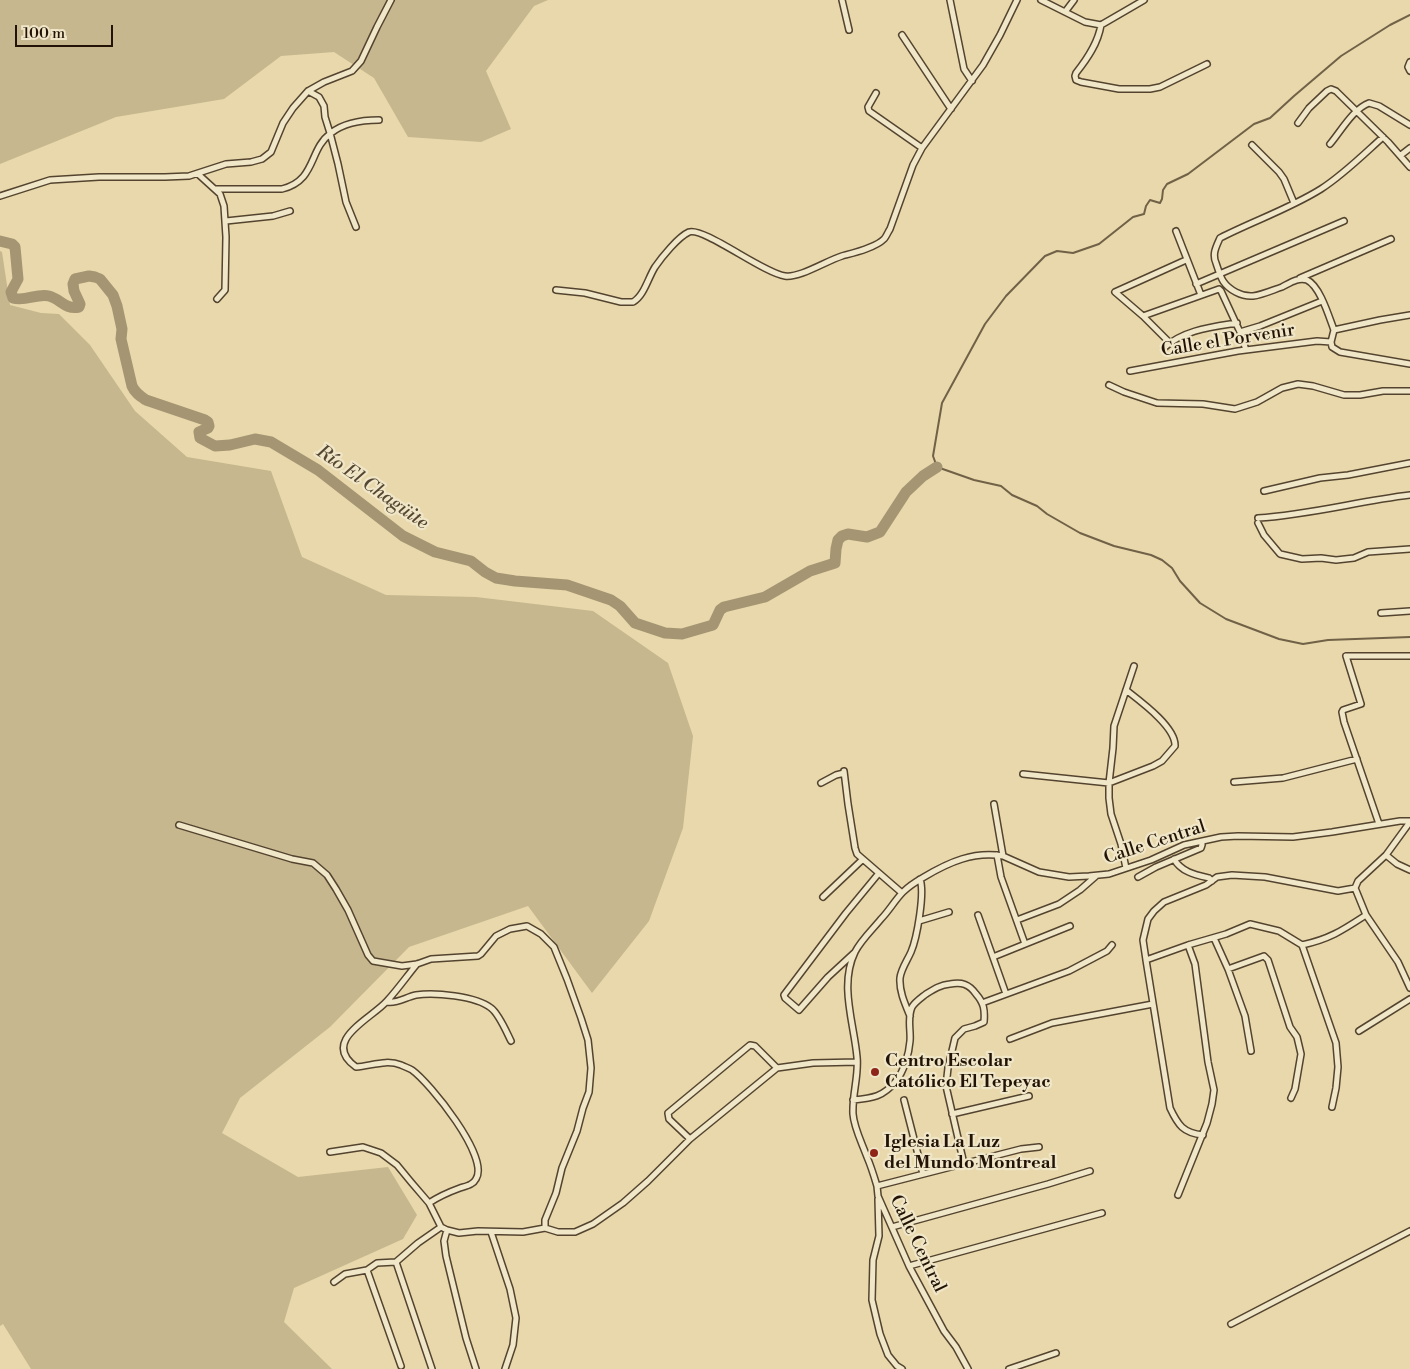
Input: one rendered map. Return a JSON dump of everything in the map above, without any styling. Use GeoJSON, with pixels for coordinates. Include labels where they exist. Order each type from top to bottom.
{"type":"FeatureCollection","features":[{"type":"Feature","properties":{"kind":"street"},"geometry":{"type":"LineString","coordinates":[[0,196],[58,179],[99,176],[189,176],[226,164],[258,161],[267,156],[274,147],[283,123],[308,91],[355,69],[361,61],[391,0]]}},
{"type":"Feature","properties":{"kind":"street"},"geometry":{"type":"LineString","coordinates":[[842,0],[849,30]]}},
{"type":"Feature","properties":{"kind":"street"},"geometry":{"type":"LineString","coordinates":[[950,0],[964,69],[972,81]]}},
{"type":"Feature","properties":{"kind":"street"},"geometry":{"type":"LineString","coordinates":[[556,290],[585,293],[621,302],[633,302],[668,250],[687,234],[693,232],[698,232],[783,276],[798,275],[830,260],[876,244],[884,239],[890,230],[913,165],[922,148],[983,65],[1017,0]]}},
{"type":"Feature","properties":{"kind":"street"},"geometry":{"type":"LineString","coordinates":[[1041,0],[1085,22],[1101,25],[1144,0]]}},
{"type":"Feature","properties":{"kind":"street"},"geometry":{"type":"LineString","coordinates":[[1065,12],[1074,0]]}},
{"type":"Feature","properties":{"kind":"street"},"geometry":{"type":"LineString","coordinates":[[1101,25],[1099,36],[1075,76],[1076,80],[1119,88],[1150,89],[1160,87],[1207,64]]}},
{"type":"Feature","properties":{"kind":"street"},"geometry":{"type":"LineString","coordinates":[[902,35],[951,110]]}},
{"type":"Feature","properties":{"kind":"street"},"geometry":{"type":"LineString","coordinates":[[1410,62],[1408,67],[1410,71]]}},
{"type":"Feature","properties":{"kind":"street"},"geometry":{"type":"LineString","coordinates":[[1298,123],[1320,96],[1331,89],[1341,94],[1410,167]]}},
{"type":"Feature","properties":{"kind":"street"},"geometry":{"type":"LineString","coordinates":[[308,91],[319,97],[324,106],[346,202],[356,227]]}},
{"type":"Feature","properties":{"kind":"street"},"geometry":{"type":"LineString","coordinates":[[876,93],[868,107],[869,111],[922,148]]}},
{"type":"Feature","properties":{"kind":"street"},"geometry":{"type":"LineString","coordinates":[[1330,144],[1357,110],[1368,103],[1379,106],[1410,125]]}},
{"type":"Feature","properties":{"kind":"street"},"geometry":{"type":"LineString","coordinates":[[215,189],[282,189],[291,186],[301,180],[306,174],[322,143],[330,133],[347,124],[364,120],[379,120]]}},
{"type":"Feature","properties":{"kind":"street"},"geometry":{"type":"LineString","coordinates":[[1383,138],[1319,190],[1220,238],[1215,248],[1214,259],[1227,286],[1235,292],[1252,296],[1266,293],[1391,239]]}},
{"type":"Feature","properties":{"kind":"street"},"geometry":{"type":"LineString","coordinates":[[1252,146],[1279,172],[1294,203]]}},
{"type":"Feature","properties":{"kind":"street"},"geometry":{"type":"LineString","coordinates":[[1400,155],[1410,148]]}},
{"type":"Feature","properties":{"kind":"street"},"geometry":{"type":"LineString","coordinates":[[198,174],[220,194],[224,206],[226,221],[225,290],[217,299]]}},
{"type":"Feature","properties":{"kind":"street"},"geometry":{"type":"LineString","coordinates":[[226,221],[273,216],[290,211]]}},
{"type":"Feature","properties":{"kind":"street"},"geometry":{"type":"LineString","coordinates":[[1196,284],[1344,221]]}},
{"type":"Feature","properties":{"kind":"street"},"geometry":{"type":"LineString","coordinates":[[1176,231],[1201,295]]}},
{"type":"Feature","properties":{"kind":"street"},"geometry":{"type":"LineString","coordinates":[[1170,343],[1115,292],[1186,260]]}},
{"type":"Feature","properties":{"kind":"street"},"geometry":{"type":"LineString","coordinates":[[1299,279],[1306,280],[1318,290],[1334,330],[1332,344]]}},
{"type":"Feature","properties":{"kind":"street"},"geometry":{"type":"LineString","coordinates":[[1143,316],[1219,289],[1240,332],[1246,350]]}},
{"type":"Feature","properties":{"kind":"street"},"geometry":{"type":"LineString","coordinates":[[1240,332],[1322,301]]}},
{"type":"Feature","properties":{"kind":"street"},"geometry":{"type":"LineString","coordinates":[[1334,330],[1410,315]]}},
{"type":"Feature","properties":{"kind":"street"},"geometry":{"type":"LineString","coordinates":[[1164,348],[1170,343],[1200,330],[1236,323]]}},
{"type":"Feature","properties":{"kind":"street","name":"Calle el Porvenir"},"geometry":{"type":"LineString","coordinates":[[1130,372],[1246,350],[1317,341],[1332,344],[1340,352],[1410,364]]}},
{"type":"Feature","properties":{"kind":"street"},"geometry":{"type":"LineString","coordinates":[[1109,385],[1157,403],[1203,404],[1235,409],[1257,402],[1282,388],[1298,384],[1313,386],[1344,395],[1360,395],[1383,391],[1410,391]]}},
{"type":"Feature","properties":{"kind":"street"},"geometry":{"type":"LineString","coordinates":[[1264,491],[1320,478],[1410,463]]}},
{"type":"Feature","properties":{"kind":"street"},"geometry":{"type":"LineString","coordinates":[[1410,495],[1258,520],[1264,535],[1280,554],[1302,559],[1321,558],[1336,560],[1354,558],[1368,552],[1410,549]]}},
{"type":"Feature","properties":{"kind":"street"},"geometry":{"type":"LineString","coordinates":[[1381,613],[1410,611]]}},
{"type":"Feature","properties":{"kind":"street"},"geometry":{"type":"LineString","coordinates":[[1379,824],[1342,712],[1362,704],[1346,656],[1410,656]]}},
{"type":"Feature","properties":{"kind":"street"},"geometry":{"type":"LineString","coordinates":[[1126,868],[1111,814],[1109,783],[1114,748],[1114,726],[1134,666]]}},
{"type":"Feature","properties":{"kind":"street"},"geometry":{"type":"LineString","coordinates":[[1023,774],[1109,783],[1162,761],[1175,746],[1176,741],[1151,709],[1126,690]]}},
{"type":"Feature","properties":{"kind":"street"},"geometry":{"type":"LineString","coordinates":[[1234,782],[1283,778],[1357,759]]}},
{"type":"Feature","properties":{"kind":"street"},"geometry":{"type":"LineString","coordinates":[[821,783],[844,772],[857,854],[902,893]]}},
{"type":"Feature","properties":{"kind":"street"},"geometry":{"type":"LineString","coordinates":[[994,804],[1003,856]]}},
{"type":"Feature","properties":{"kind":"street","name":"Calle Central"},"geometry":{"type":"LineString","coordinates":[[968,1369],[956,1347],[944,1331],[909,1266],[878,1196],[877,1186],[853,1116],[857,1062],[850,1018],[849,971],[855,952],[902,893],[920,879],[940,868],[964,858],[980,855],[1003,856],[1039,872],[1069,877],[1096,875],[1109,874],[1184,846],[1222,837],[1293,836],[1400,821],[1410,822]]}},
{"type":"Feature","properties":{"kind":"street"},"geometry":{"type":"LineString","coordinates":[[1410,822],[1386,855],[1358,881],[1355,888],[1366,915],[1398,962],[1410,988]]}},
{"type":"Feature","properties":{"kind":"street"},"geometry":{"type":"LineString","coordinates":[[179,825],[313,864],[327,875],[348,910],[368,955],[373,961],[402,966],[417,964],[431,959],[478,956],[496,936],[527,926],[541,934],[554,947],[574,996],[588,1040],[591,1068],[589,1092],[578,1131],[562,1168],[556,1193],[544,1220],[545,1228]]}},
{"type":"Feature","properties":{"kind":"street"},"geometry":{"type":"LineString","coordinates":[[1138,877],[1201,848],[1202,841]]}},
{"type":"Feature","properties":{"kind":"street"},"geometry":{"type":"LineString","coordinates":[[997,855],[1001,877],[1026,944]]}},
{"type":"Feature","properties":{"kind":"street"},"geometry":{"type":"LineString","coordinates":[[1386,855],[1397,864],[1410,870]]}},
{"type":"Feature","properties":{"kind":"street"},"geometry":{"type":"LineString","coordinates":[[823,896],[862,860]]}},
{"type":"Feature","properties":{"kind":"street"},"geometry":{"type":"LineString","coordinates":[[1174,860],[1184,870],[1212,880]]}},
{"type":"Feature","properties":{"kind":"street"},"geometry":{"type":"LineString","coordinates":[[855,952],[828,977],[799,1010],[785,998],[784,995],[794,980],[879,873]]}},
{"type":"Feature","properties":{"kind":"street"},"geometry":{"type":"LineString","coordinates":[[1017,920],[1059,904],[1076,894],[1096,875]]}},
{"type":"Feature","properties":{"kind":"street"},"geometry":{"type":"LineString","coordinates":[[1203,1134],[1193,1134],[1182,1129],[1170,1108],[1143,940],[1148,919],[1164,902],[1206,885],[1217,877],[1232,875],[1265,877],[1338,891],[1355,888]]}},
{"type":"Feature","properties":{"kind":"street"},"geometry":{"type":"LineString","coordinates":[[910,1016],[901,992],[900,978],[911,952],[918,928],[922,888],[920,879]]}},
{"type":"Feature","properties":{"kind":"street"},"geometry":{"type":"LineString","coordinates":[[919,922],[949,912]]}},
{"type":"Feature","properties":{"kind":"street"},"geometry":{"type":"LineString","coordinates":[[978,915],[1006,994]]}},
{"type":"Feature","properties":{"kind":"street"},"geometry":{"type":"LineString","coordinates":[[1302,945],[1339,933],[1366,915]]}},
{"type":"Feature","properties":{"kind":"street"},"geometry":{"type":"LineString","coordinates":[[1146,960],[1232,932],[1250,924],[1278,931],[1302,945],[1336,1043],[1338,1067],[1332,1107]]}},
{"type":"Feature","properties":{"kind":"street"},"geometry":{"type":"LineString","coordinates":[[993,957],[1070,926]]}},
{"type":"Feature","properties":{"kind":"street"},"geometry":{"type":"LineString","coordinates":[[1214,938],[1228,969],[1245,1016],[1251,1052]]}},
{"type":"Feature","properties":{"kind":"street"},"geometry":{"type":"LineString","coordinates":[[982,1003],[1068,971],[1107,950],[1112,945]]}},
{"type":"Feature","properties":{"kind":"street"},"geometry":{"type":"LineString","coordinates":[[1178,1195],[1203,1134],[1214,1090],[1208,1062],[1195,964],[1188,945]]}},
{"type":"Feature","properties":{"kind":"street"},"geometry":{"type":"LineString","coordinates":[[1228,969],[1264,956],[1268,960],[1290,1027],[1297,1037],[1302,1054],[1295,1089],[1291,1098]]}},
{"type":"Feature","properties":{"kind":"street"},"geometry":{"type":"LineString","coordinates":[[417,964],[387,1002],[348,1035],[343,1046],[344,1054],[356,1068],[384,1062],[398,1064],[411,1070],[448,1108],[461,1127],[479,1169],[477,1178],[471,1184],[429,1203]]}},
{"type":"Feature","properties":{"kind":"street"},"geometry":{"type":"LineString","coordinates":[[853,1100],[873,1098],[887,1092],[898,1079],[907,1058],[910,1041],[910,1016],[913,1006],[928,993],[940,986],[958,982],[970,986],[985,1009],[984,1022],[964,1029],[955,1038],[946,1086],[964,1164]]}},
{"type":"Feature","properties":{"kind":"street"},"geometry":{"type":"LineString","coordinates":[[387,1002],[392,1003],[416,995],[444,994],[470,998],[491,1008],[511,1041]]}},
{"type":"Feature","properties":{"kind":"street"},"geometry":{"type":"LineString","coordinates":[[1359,1031],[1410,998]]}},
{"type":"Feature","properties":{"kind":"street"},"geometry":{"type":"LineString","coordinates":[[1010,1039],[1052,1023],[1153,1004]]}},
{"type":"Feature","properties":{"kind":"street"},"geometry":{"type":"LineString","coordinates":[[690,1140],[668,1119],[668,1113],[750,1045],[755,1046],[776,1068]]}},
{"type":"Feature","properties":{"kind":"street"},"geometry":{"type":"LineString","coordinates":[[330,1152],[364,1147],[381,1153],[397,1165],[429,1203],[441,1227],[447,1230],[459,1233],[523,1232],[545,1228],[558,1232],[575,1232],[593,1224],[623,1203],[690,1140],[776,1068],[813,1063],[857,1062]]}},
{"type":"Feature","properties":{"kind":"street"},"geometry":{"type":"LineString","coordinates":[[952,1114],[1029,1096]]}},
{"type":"Feature","properties":{"kind":"street"},"geometry":{"type":"LineString","coordinates":[[904,1100],[923,1174]]}},
{"type":"Feature","properties":{"kind":"street"},"geometry":{"type":"LineString","coordinates":[[877,1186],[1021,1149],[1039,1147]]}},
{"type":"Feature","properties":{"kind":"street"},"geometry":{"type":"LineString","coordinates":[[892,1226],[1090,1171]]}},
{"type":"Feature","properties":{"kind":"street"},"geometry":{"type":"LineString","coordinates":[[878,1196],[879,1236],[873,1260],[872,1300],[880,1334],[888,1355],[902,1369]]}},
{"type":"Feature","properties":{"kind":"street"},"geometry":{"type":"LineString","coordinates":[[909,1266],[1102,1213]]}},
{"type":"Feature","properties":{"kind":"street"},"geometry":{"type":"LineString","coordinates":[[334,1282],[345,1274],[367,1270],[378,1263],[396,1262],[441,1227]]}},
{"type":"Feature","properties":{"kind":"street"},"geometry":{"type":"LineString","coordinates":[[447,1230],[444,1241],[446,1256],[466,1338],[476,1369]]}},
{"type":"Feature","properties":{"kind":"street"},"geometry":{"type":"LineString","coordinates":[[1231,1324],[1410,1231]]}},
{"type":"Feature","properties":{"kind":"street"},"geometry":{"type":"LineString","coordinates":[[491,1232],[510,1289],[516,1318],[513,1345],[505,1369]]}},
{"type":"Feature","properties":{"kind":"street"},"geometry":{"type":"LineString","coordinates":[[396,1262],[432,1369]]}},
{"type":"Feature","properties":{"kind":"street"},"geometry":{"type":"LineString","coordinates":[[367,1270],[401,1366]]}},
{"type":"Feature","properties":{"kind":"street"},"geometry":{"type":"LineString","coordinates":[[1009,1369],[1056,1353]]}},
{"type":"Feature","properties":{"kind":"shaded area"},"geometry":{"type":"Polygon","coordinates":[[[0,0],[548,0],[534,6],[486,71],[511,129],[481,142],[408,137],[374,78],[334,52],[281,56],[224,99],[116,117],[0,164],[0,0]]]}},
{"type":"Feature","properties":{"kind":"shaded area"},"geometry":{"type":"Polygon","coordinates":[[[0,251],[2,252],[10,305],[41,313],[59,314],[90,345],[135,411],[187,457],[271,471],[302,557],[386,595],[476,597],[593,611],[668,663],[693,736],[683,828],[649,921],[592,993],[528,906],[409,947],[330,1027],[240,1098],[222,1133],[298,1177],[388,1167],[417,1215],[403,1239],[294,1288],[284,1322],[332,1369],[31,1369],[3,1324],[0,1326],[0,251]]]}},
{"type":"Feature","properties":{"kind":"waterway"},"geometry":{"type":"LineString","coordinates":[[1410,15],[1390,25],[1341,56],[1270,118],[1254,124],[1188,174],[1167,184],[1163,190],[1160,203],[1150,200],[1144,214],[1133,217],[1099,244],[1073,253],[1057,251],[1045,256],[1006,296],[985,324],[942,403],[933,456],[937,467],[974,480],[1001,486],[1012,495],[1037,506],[1080,533],[1114,546],[1151,555],[1162,560],[1172,568],[1180,581],[1200,603],[1226,619],[1279,639],[1303,644],[1328,640],[1410,637]]}},
{"type":"Feature","properties":{"kind":"waterway","name":"Río El Chagüite"},"geometry":{"type":"LineString","coordinates":[[0,241],[12,244],[15,247],[18,279],[11,292],[13,298],[22,299],[44,295],[53,297],[67,306],[79,307],[80,304],[74,291],[73,284],[75,279],[89,276],[100,279],[113,295],[117,306],[122,329],[121,339],[133,388],[146,400],[208,422],[208,428],[199,432],[200,438],[215,446],[230,445],[255,439],[271,442],[318,470],[403,536],[435,552],[471,561],[496,578],[567,585],[611,600],[620,606],[635,623],[665,633],[682,634],[713,625],[720,610],[724,607],[765,597],[810,571],[835,563],[838,540],[842,536],[848,534],[867,537],[880,532],[906,492],[923,476],[937,467]]}},
{"type":"Feature","properties":{"kind":"place","name":"Centro Escolar Católico El Tepeyac"},"geometry":{"type":"Point","coordinates":[875,1072]}},
{"type":"Feature","properties":{"kind":"place","name":"Iglesia La Luz del Mundo Montreal"},"geometry":{"type":"Point","coordinates":[874,1153]}}]}
